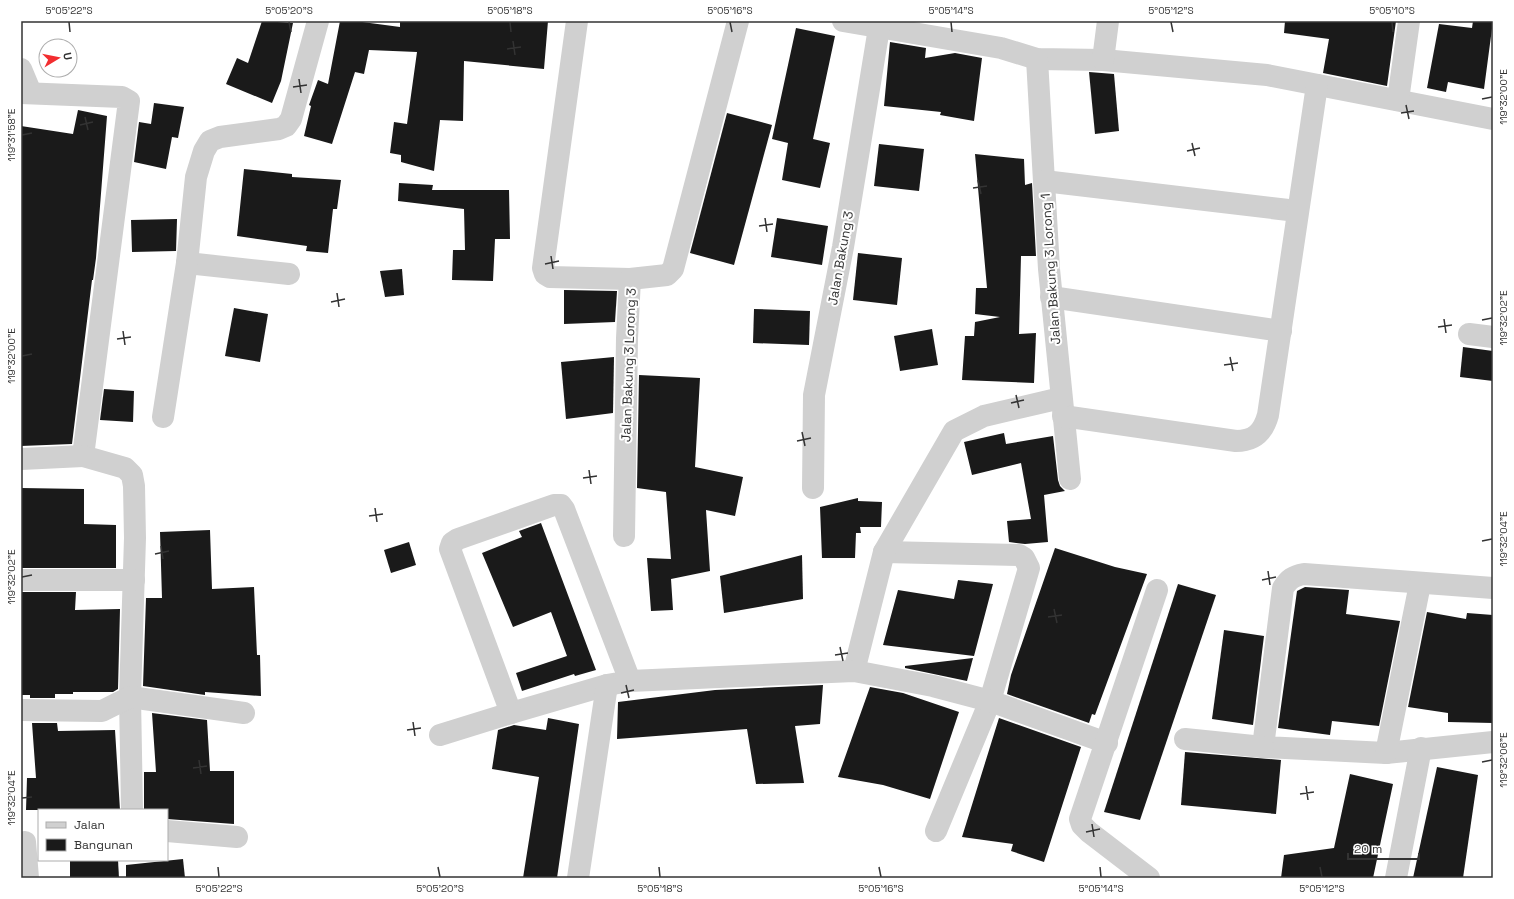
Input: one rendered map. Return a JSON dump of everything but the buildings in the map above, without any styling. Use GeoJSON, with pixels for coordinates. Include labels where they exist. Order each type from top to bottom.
{"type":"FeatureCollection","features":[{"type":"Feature","properties":{"kind":"street"},"geometry":{"type":"LineString","coordinates":[[163,417],[187,263],[196,177],[204,151],[210,141],[220,137],[279,129],[286,126],[291,119],[318,21]]}},
{"type":"Feature","properties":{"kind":"street"},"geometry":{"type":"LineString","coordinates":[[577,21],[543,268],[545,274],[550,277],[630,279]]}},
{"type":"Feature","properties":{"kind":"street","name":"Jalan Bakung 3 Lorong 3"},"geometry":{"type":"LineString","coordinates":[[624,536],[627,338],[630,279],[667,275],[673,269],[738,21]]}},
{"type":"Feature","properties":{"kind":"street"},"geometry":{"type":"LineString","coordinates":[[843,21],[879,28],[919,28],[1001,48],[1037,59],[1103,60],[1267,76],[1493,119]]}},
{"type":"Feature","properties":{"kind":"street"},"geometry":{"type":"LineString","coordinates":[[1103,60],[1108,21]]}},
{"type":"Feature","properties":{"kind":"street"},"geometry":{"type":"LineString","coordinates":[[1398,100],[1409,21]]}},
{"type":"Feature","properties":{"kind":"street","name":"Jalan Bakung 3"},"geometry":{"type":"LineString","coordinates":[[813,488],[814,395],[843,247],[879,28]]}},
{"type":"Feature","properties":{"kind":"street","name":"Jalan Bakung 3 Lorong 1"},"geometry":{"type":"LineString","coordinates":[[1037,59],[1051,297],[1070,479]]}},
{"type":"Feature","properties":{"kind":"street"},"geometry":{"type":"LineString","coordinates":[[21,69],[26,93],[122,97],[129,101],[83,456]]}},
{"type":"Feature","properties":{"kind":"street"},"geometry":{"type":"LineString","coordinates":[[854,671],[884,552],[954,431],[984,416],[1062,407],[1245,441],[1260,434],[1265,425],[1281,331],[1316,85]]}},
{"type":"Feature","properties":{"kind":"street"},"geometry":{"type":"LineString","coordinates":[[1044,181],[1298,211]]}},
{"type":"Feature","properties":{"kind":"street"},"geometry":{"type":"LineString","coordinates":[[187,263],[288,274]]}},
{"type":"Feature","properties":{"kind":"street"},"geometry":{"type":"LineString","coordinates":[[1051,297],[1281,331]]}},
{"type":"Feature","properties":{"kind":"street"},"geometry":{"type":"LineString","coordinates":[[1469,334],[1493,337]]}},
{"type":"Feature","properties":{"kind":"street"},"geometry":{"type":"LineString","coordinates":[[21,459],[83,456],[125,468],[132,475],[135,514],[130,698],[132,809]]}},
{"type":"Feature","properties":{"kind":"street"},"geometry":{"type":"LineString","coordinates":[[511,713],[450,550],[452,543],[458,539],[554,505],[561,505],[564,509],[630,681]]}},
{"type":"Feature","properties":{"kind":"street"},"geometry":{"type":"LineString","coordinates":[[884,552],[1018,556],[1024,558],[1029,568],[990,701],[936,832]]}},
{"type":"Feature","properties":{"kind":"street"},"geometry":{"type":"LineString","coordinates":[[1263,747],[1284,588],[1288,580],[1304,574],[1420,584],[1493,588]]}},
{"type":"Feature","properties":{"kind":"street"},"geometry":{"type":"LineString","coordinates":[[21,580],[134,580]]}},
{"type":"Feature","properties":{"kind":"street"},"geometry":{"type":"LineString","coordinates":[[1386,753],[1420,584]]}},
{"type":"Feature","properties":{"kind":"street"},"geometry":{"type":"LineString","coordinates":[[1149,878],[1089,832],[1082,825],[1080,819],[1107,743],[1157,590]]}},
{"type":"Feature","properties":{"kind":"street"},"geometry":{"type":"LineString","coordinates":[[440,735],[607,685],[630,681],[854,671],[933,686],[990,701],[1107,743]]}},
{"type":"Feature","properties":{"kind":"street"},"geometry":{"type":"LineString","coordinates":[[578,878],[607,685]]}},
{"type":"Feature","properties":{"kind":"street"},"geometry":{"type":"LineString","coordinates":[[21,710],[102,711],[130,698],[244,713]]}},
{"type":"Feature","properties":{"kind":"street"},"geometry":{"type":"LineString","coordinates":[[1185,739],[1263,747],[1386,753],[1421,748],[1493,742]]}},
{"type":"Feature","properties":{"kind":"street"},"geometry":{"type":"LineString","coordinates":[[1396,878],[1421,748]]}},
{"type":"Feature","properties":{"kind":"street"},"geometry":{"type":"LineString","coordinates":[[168,831],[238,837]]}},
{"type":"Feature","properties":{"kind":"street"},"geometry":{"type":"LineString","coordinates":[[28,841],[28,878]]}}]}
